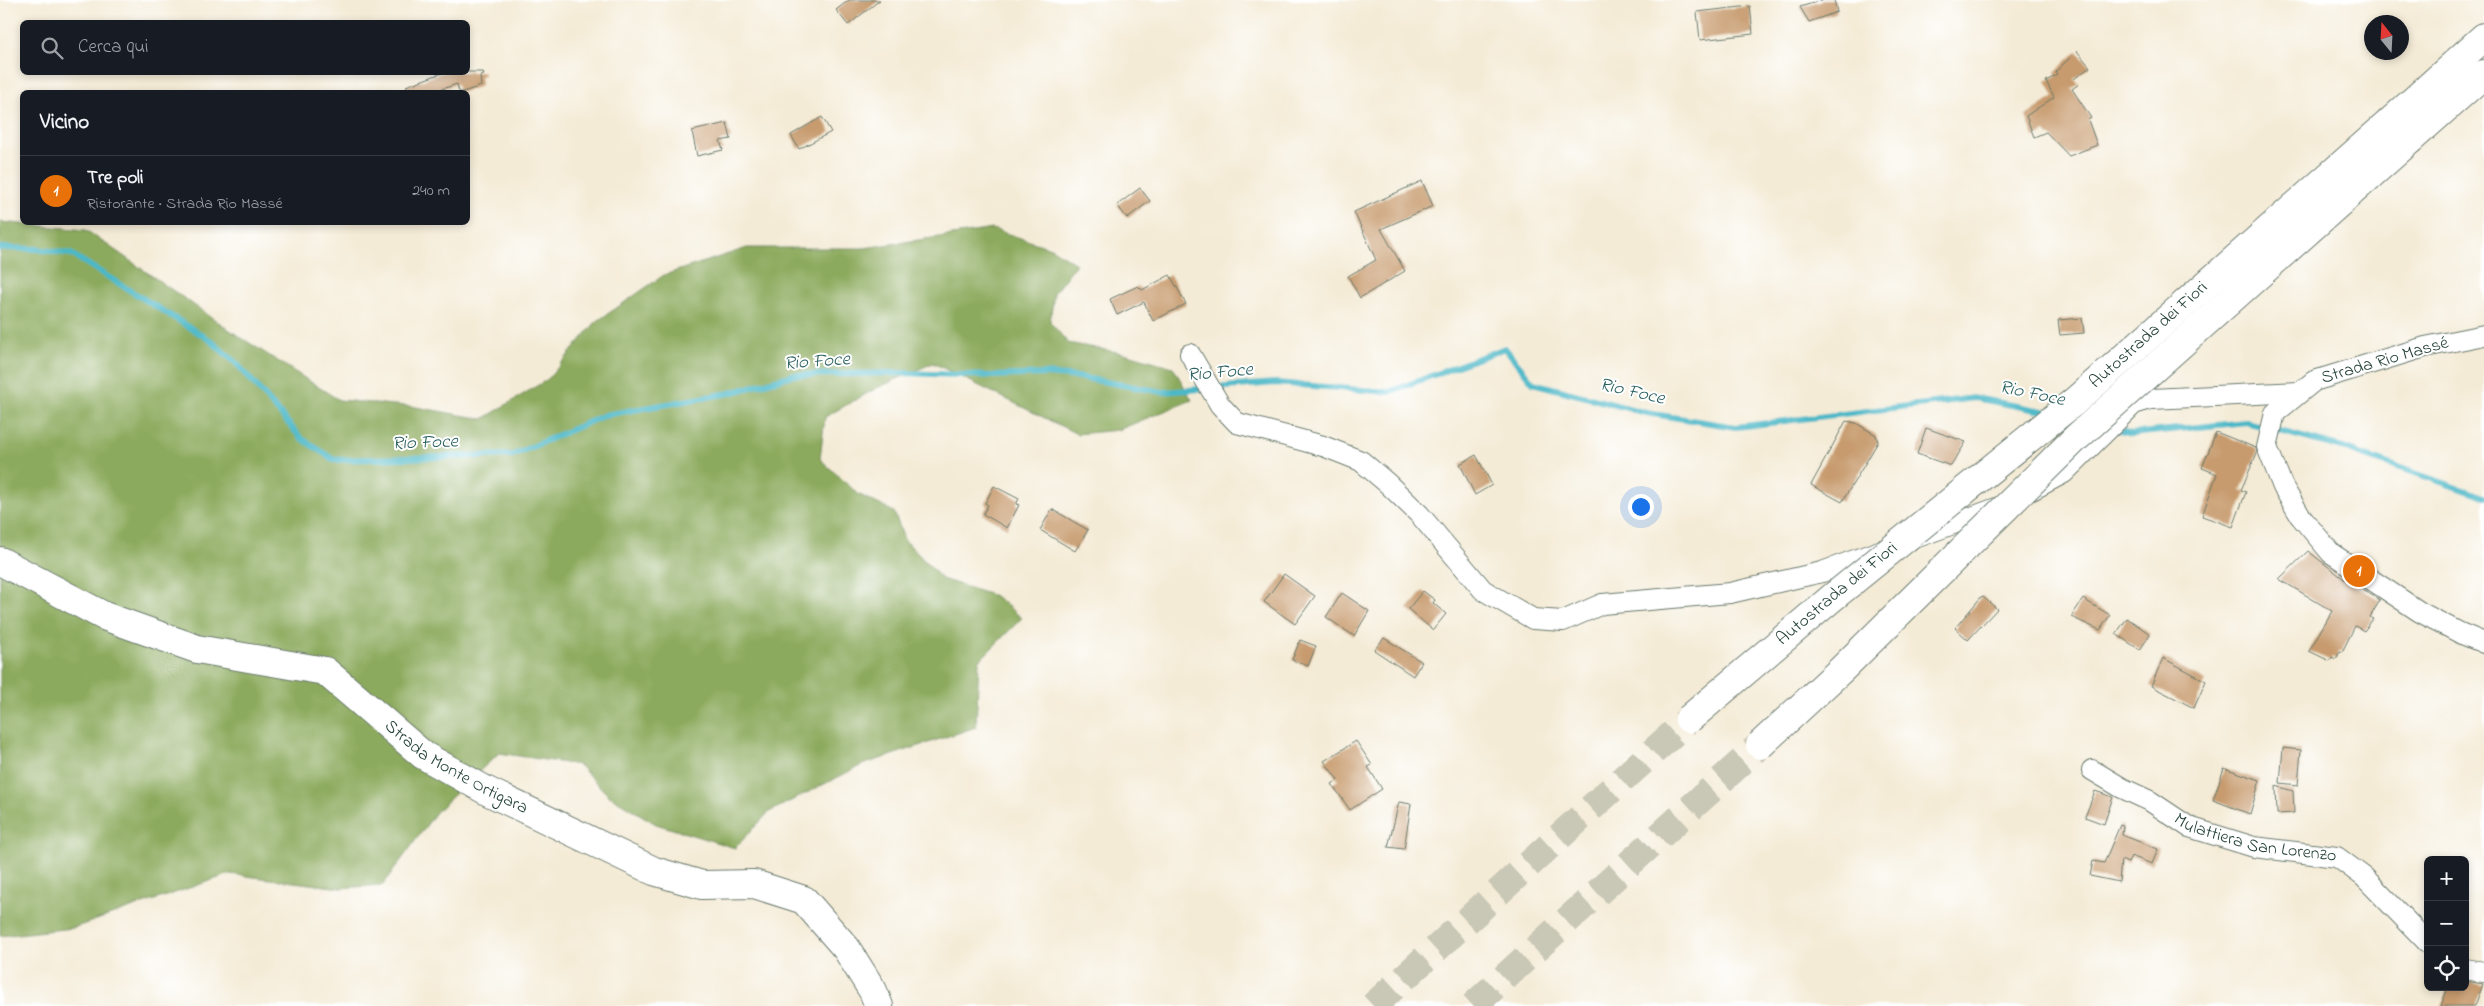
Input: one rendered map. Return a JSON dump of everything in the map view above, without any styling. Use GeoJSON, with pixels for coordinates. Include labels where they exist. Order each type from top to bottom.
{"type":"FeatureCollection","features":[{"type":"Feature","properties":{"kind":"main road","name":"Autostrada dei Fiori"},"geometry":{"type":"LineString","coordinates":[[1689,719],[1833,597],[2075,401],[2484,37]]}},
{"type":"Feature","properties":{"kind":"main road","name":"Autostrada dei Fiori"},"geometry":{"type":"LineString","coordinates":[[1760,746],[1842,669],[2076,438],[2484,74]]}},
{"type":"Feature","properties":{"kind":"main road","name":"Strada Monte Ortigara"},"geometry":{"type":"LineString","coordinates":[[0,560],[104,616],[197,649],[325,671],[423,755],[487,790],[654,870],[702,885],[754,884],[804,900],[846,948],[873,991],[879,1006]]}},
{"type":"Feature","properties":{"kind":"street","name":"Strada Rio Massé"},"geometry":{"type":"LineString","coordinates":[[2484,335],[2425,347],[2314,381],[2275,413],[2267,447],[2283,486],[2301,517],[2331,554],[2420,612],[2484,643]]}},
{"type":"Feature","properties":{"kind":"street"},"geometry":{"type":"LineString","coordinates":[[1190,354],[1220,405],[1237,423],[1323,446],[1361,461],[1387,482],[1420,515],[1483,590],[1533,619],[1563,621],[1602,604],[1730,593],[1822,572],[2000,508],[2064,474],[2134,404],[2151,399],[2299,392]]}},
{"type":"Feature","properties":{"kind":"street","name":"Mulattiera San Lorenzo"},"geometry":{"type":"LineString","coordinates":[[2092,770],[2122,788],[2150,801],[2189,827],[2254,847],[2337,857],[2364,876],[2424,939]]}},
{"type":"Feature","properties":{"kind":"street"},"geometry":{"type":"LineString","coordinates":[[2469,970],[2484,972]]}},
{"type":"Feature","properties":{"kind":"green space"},"geometry":{"type":"Polygon","coordinates":[[[0,222],[86,230],[237,335],[339,400],[416,407],[483,419],[548,379],[596,322],[664,275],[747,248],[864,248],[993,229],[1051,248],[1076,264],[1054,293],[1050,322],[1068,343],[1128,354],[1173,367],[1192,400],[1118,430],[1077,434],[933,363],[877,388],[825,417],[820,459],[858,494],[894,512],[904,539],[942,579],[995,596],[1022,618],[979,661],[976,727],[862,765],[769,812],[735,848],[656,824],[608,795],[579,765],[499,753],[437,811],[383,885],[341,888],[230,874],[73,928],[0,936],[0,222]]]}},
{"type":"Feature","properties":{"kind":"building"},"geometry":{"type":"Polygon","coordinates":[[[849,0],[880,0],[848,25],[836,10],[849,0]]]}},
{"type":"Feature","properties":{"kind":"building"},"geometry":{"type":"Polygon","coordinates":[[[1823,0],[1834,0],[1837,12],[1809,22],[1800,7],[1823,0]]]}},
{"type":"Feature","properties":{"kind":"building"},"geometry":{"type":"Polygon","coordinates":[[[1750,6],[1753,34],[1700,40],[1697,12],[1750,6]]]}},
{"type":"Feature","properties":{"kind":"building"},"geometry":{"type":"Polygon","coordinates":[[[2077,51],[2090,67],[2074,79],[2079,84],[2072,89],[2091,118],[2088,120],[2097,145],[2069,156],[2046,132],[2034,137],[2026,116],[2054,97],[2046,81],[2057,75],[2055,72],[2077,51]]]}},
{"type":"Feature","properties":{"kind":"building"},"geometry":{"type":"Polygon","coordinates":[[[470,72],[483,72],[484,75],[480,76],[481,86],[469,90],[458,90],[457,84],[439,90],[407,90],[406,86],[437,75],[470,75],[470,72]]]}},
{"type":"Feature","properties":{"kind":"building"},"geometry":{"type":"Polygon","coordinates":[[[822,117],[831,132],[799,149],[791,135],[822,117]]]}},
{"type":"Feature","properties":{"kind":"building"},"geometry":{"type":"Polygon","coordinates":[[[727,123],[731,139],[720,141],[723,150],[697,156],[692,131],[727,123]]]}},
{"type":"Feature","properties":{"kind":"building"},"geometry":{"type":"Polygon","coordinates":[[[1422,181],[1433,206],[1381,229],[1405,271],[1360,298],[1348,276],[1376,260],[1354,212],[1422,181]]]}},
{"type":"Feature","properties":{"kind":"building"},"geometry":{"type":"Polygon","coordinates":[[[1140,188],[1150,201],[1127,218],[1117,205],[1140,188]]]}},
{"type":"Feature","properties":{"kind":"building"},"geometry":{"type":"Polygon","coordinates":[[[1170,275],[1186,304],[1153,321],[1144,302],[1117,315],[1110,299],[1138,286],[1142,290],[1170,275]]]}},
{"type":"Feature","properties":{"kind":"building"},"geometry":{"type":"Polygon","coordinates":[[[2082,318],[2084,333],[2060,335],[2058,320],[2082,318]]]}},
{"type":"Feature","properties":{"kind":"building"},"geometry":{"type":"Polygon","coordinates":[[[1846,421],[1856,423],[1876,435],[1878,442],[1842,502],[1811,485],[1846,421]]]}},
{"type":"Feature","properties":{"kind":"building"},"geometry":{"type":"Polygon","coordinates":[[[1926,428],[1966,442],[1951,466],[1917,454],[1926,428]]]}},
{"type":"Feature","properties":{"kind":"building"},"geometry":{"type":"Polygon","coordinates":[[[2216,432],[2256,448],[2257,453],[2241,490],[2246,492],[2233,527],[2202,516],[2217,474],[2202,468],[2216,432]]]}},
{"type":"Feature","properties":{"kind":"building"},"geometry":{"type":"Polygon","coordinates":[[[1476,455],[1492,485],[1475,495],[1460,464],[1476,455]]]}},
{"type":"Feature","properties":{"kind":"building"},"geometry":{"type":"Polygon","coordinates":[[[994,486],[1019,499],[1016,504],[1019,505],[1007,528],[983,514],[988,505],[985,503],[994,486]]]}},
{"type":"Feature","properties":{"kind":"building"},"geometry":{"type":"Polygon","coordinates":[[[1052,509],[1088,530],[1075,551],[1040,530],[1052,509]]]}},
{"type":"Feature","properties":{"kind":"building"},"geometry":{"type":"Polygon","coordinates":[[[2308,551],[2344,579],[2380,600],[2370,617],[2373,619],[2364,631],[2355,626],[2342,652],[2340,651],[2336,659],[2332,657],[2330,661],[2309,651],[2332,611],[2279,579],[2308,551]]]}},
{"type":"Feature","properties":{"kind":"building"},"geometry":{"type":"Polygon","coordinates":[[[1284,574],[1315,596],[1295,624],[1264,602],[1284,574]]]}},
{"type":"Feature","properties":{"kind":"building"},"geometry":{"type":"Polygon","coordinates":[[[1423,591],[1435,600],[1433,603],[1446,614],[1433,630],[1408,609],[1423,591]]]}},
{"type":"Feature","properties":{"kind":"building"},"geometry":{"type":"Polygon","coordinates":[[[1342,593],[1369,611],[1354,636],[1326,617],[1342,593]]]}},
{"type":"Feature","properties":{"kind":"building"},"geometry":{"type":"Polygon","coordinates":[[[1982,596],[1997,609],[1968,640],[1955,628],[1982,596]]]}},
{"type":"Feature","properties":{"kind":"building"},"geometry":{"type":"Polygon","coordinates":[[[2083,599],[2110,615],[2100,630],[2071,617],[2083,599]]]}},
{"type":"Feature","properties":{"kind":"building"},"geometry":{"type":"Polygon","coordinates":[[[2127,618],[2150,634],[2140,650],[2116,634],[2127,618]]]}},
{"type":"Feature","properties":{"kind":"building"},"geometry":{"type":"Polygon","coordinates":[[[1384,638],[1422,662],[1413,676],[1374,650],[1384,638]]]}},
{"type":"Feature","properties":{"kind":"building"},"geometry":{"type":"Polygon","coordinates":[[[1300,640],[1316,646],[1308,666],[1292,660],[1300,640]]]}},
{"type":"Feature","properties":{"kind":"building"},"geometry":{"type":"Polygon","coordinates":[[[2163,658],[2206,681],[2194,708],[2151,686],[2163,658]]]}},
{"type":"Feature","properties":{"kind":"building"},"geometry":{"type":"Polygon","coordinates":[[[1356,741],[1372,765],[1368,767],[1382,789],[1350,810],[1332,784],[1338,780],[1324,761],[1356,741]]]}},
{"type":"Feature","properties":{"kind":"building"},"geometry":{"type":"Polygon","coordinates":[[[2283,748],[2301,750],[2298,785],[2280,783],[2283,748]]]}},
{"type":"Feature","properties":{"kind":"building"},"geometry":{"type":"Polygon","coordinates":[[[2224,768],[2260,780],[2250,814],[2213,800],[2224,768]]]}},
{"type":"Feature","properties":{"kind":"building"},"geometry":{"type":"Polygon","coordinates":[[[2276,786],[2293,791],[2294,813],[2277,814],[2276,786]]]}},
{"type":"Feature","properties":{"kind":"building"},"geometry":{"type":"Polygon","coordinates":[[[2095,791],[2113,797],[2104,824],[2085,817],[2095,791]]]}},
{"type":"Feature","properties":{"kind":"building"},"geometry":{"type":"Polygon","coordinates":[[[1399,802],[1411,804],[1404,849],[1388,847],[1399,802]]]}},
{"type":"Feature","properties":{"kind":"building"},"geometry":{"type":"Polygon","coordinates":[[[2120,825],[2123,826],[2122,835],[2158,849],[2152,864],[2131,856],[2128,863],[2121,860],[2119,882],[2090,876],[2093,861],[2104,863],[2120,825]]]}},
{"type":"Feature","properties":{"kind":"building"},"geometry":{"type":"Polygon","coordinates":[[[2469,982],[2483,984],[2475,1006],[2441,1006],[2447,991],[2469,991],[2469,982]]]}},
{"type":"Feature","properties":{"kind":"waterway","name":"Rio Foce"},"geometry":{"type":"LineString","coordinates":[[0,248],[36,249],[71,254],[210,340],[238,365],[301,438],[334,460],[513,455],[605,415],[730,393],[793,375],[902,373],[993,376],[1045,374],[1078,377],[1163,392],[1275,383],[1389,392],[1505,348],[1533,383],[1646,413],[1736,427],[1975,398],[2048,412]]}},
{"type":"Feature","properties":{"kind":"waterway","name":"Rio Foce"},"geometry":{"type":"LineString","coordinates":[[2114,429],[2131,434],[2246,422],[2343,448],[2484,497]]}},
{"type":"Feature","properties":{"kind":"tunnel"},"geometry":{"type":"LineString","coordinates":[[1373,1006],[1689,719]]}},
{"type":"Feature","properties":{"kind":"tunnel"},"geometry":{"type":"LineString","coordinates":[[1473,1006],[1760,745]]}},
{"type":"Feature","properties":{"kind":"place","name":"Tre poli"},"geometry":{"type":"Point","coordinates":[2359,571]}}]}
